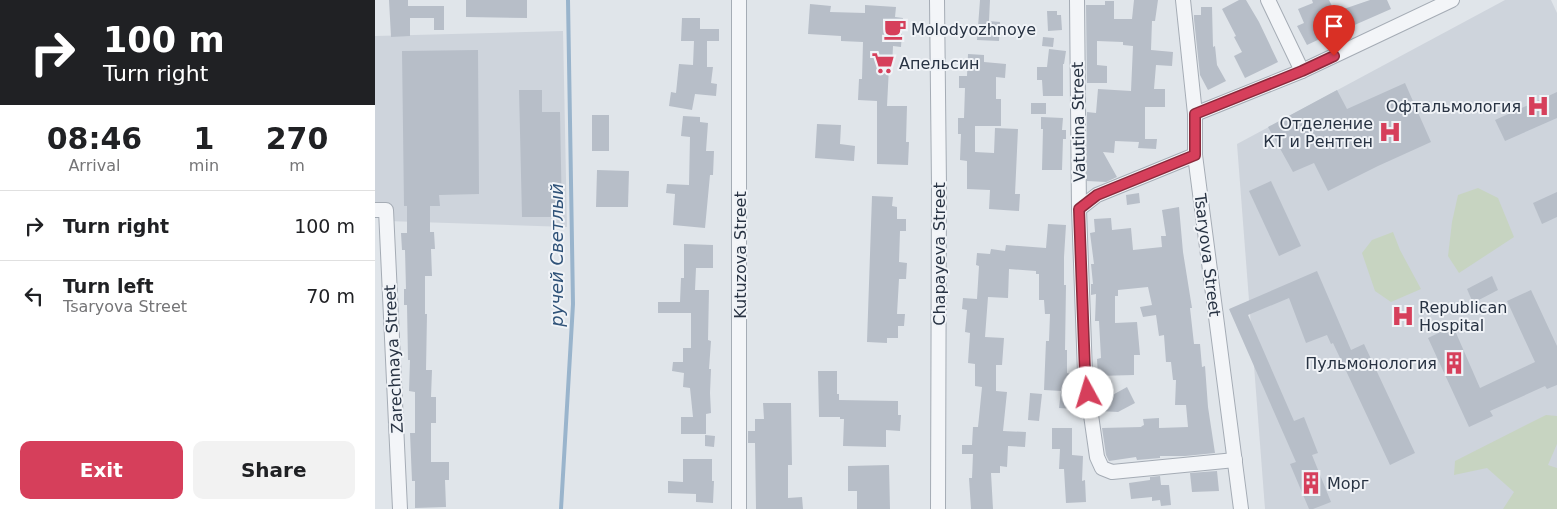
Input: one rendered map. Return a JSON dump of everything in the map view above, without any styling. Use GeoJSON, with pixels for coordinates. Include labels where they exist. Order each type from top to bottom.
{"type":"FeatureCollection","features":[{"type":"Feature","properties":{"kind":"street","name":"Kutuzova Street"},"geometry":{"type":"LineString","coordinates":[[739,0],[739,509]]}},
{"type":"Feature","properties":{"kind":"street","name":"Chapayeva Street"},"geometry":{"type":"LineString","coordinates":[[937,0],[939,186],[937,509]]}},
{"type":"Feature","properties":{"kind":"street","name":"Vatutina Street"},"geometry":{"type":"LineString","coordinates":[[1077,0],[1079,209],[1085,373],[1096,449],[1102,468],[1112,472],[1235,460]]}},
{"type":"Feature","properties":{"kind":"street","name":"Tsaryova Street"},"geometry":{"type":"LineString","coordinates":[[1183,0],[1195,114],[1195,155],[1241,509]]}},
{"type":"Feature","properties":{"kind":"street"},"geometry":{"type":"LineString","coordinates":[[1268,0],[1302,71]]}},
{"type":"Feature","properties":{"kind":"street"},"geometry":{"type":"LineString","coordinates":[[1195,114],[1302,71],[1427,5],[1452,0]]}},
{"type":"Feature","properties":{"kind":"street"},"geometry":{"type":"LineString","coordinates":[[1079,209],[1097,195],[1195,155]]}},
{"type":"Feature","properties":{"kind":"street","name":"Zarechnaya Street"},"geometry":{"type":"LineString","coordinates":[[381,210],[400,509]]}},
{"type":"Feature","properties":{"kind":"shaded area","name":"Republican Hospital"},"geometry":{"type":"Polygon","coordinates":[[[1505,0],[1551,0],[1557,13],[1557,509],[1265,509],[1237,144],[1505,0]]]}},
{"type":"Feature","properties":{"kind":"shaded area"},"geometry":{"type":"Polygon","coordinates":[[[563,31],[567,227],[387,221],[375,210],[375,36],[563,31]]]}},
{"type":"Feature","properties":{"kind":"green space"},"geometry":{"type":"Polygon","coordinates":[[[1478,188],[1498,198],[1514,237],[1459,273],[1448,256],[1452,222],[1458,195],[1478,188]]]}},
{"type":"Feature","properties":{"kind":"green space"},"geometry":{"type":"Polygon","coordinates":[[[1393,232],[1400,250],[1421,289],[1391,302],[1375,291],[1362,253],[1372,240],[1393,232]]]}},
{"type":"Feature","properties":{"kind":"green space"},"geometry":{"type":"Polygon","coordinates":[[[1546,415],[1557,416],[1557,444],[1548,465],[1557,468],[1557,509],[1503,509],[1514,492],[1487,468],[1454,475],[1455,461],[1546,415]]]}},
{"type":"Feature","properties":{"kind":"building"},"geometry":{"type":"Polygon","coordinates":[[[389,0],[408,0],[408,6],[444,6],[444,30],[434,30],[434,18],[410,18],[410,36],[391,37],[389,0]]]}},
{"type":"Feature","properties":{"kind":"building"},"geometry":{"type":"Polygon","coordinates":[[[466,0],[527,0],[527,18],[466,17],[466,0]]]}},
{"type":"Feature","properties":{"kind":"building"},"geometry":{"type":"Polygon","coordinates":[[[980,0],[990,0],[989,21],[1000,22],[999,41],[977,40],[980,0]]]}},
{"type":"Feature","properties":{"kind":"building"},"geometry":{"type":"Polygon","coordinates":[[[1134,0],[1158,0],[1155,21],[1152,21],[1151,50],[1173,52],[1172,66],[1156,65],[1154,89],[1165,89],[1165,107],[1145,107],[1145,139],[1157,139],[1156,149],[1138,148],[1139,142],[1115,141],[1114,153],[1103,152],[1117,177],[1106,182],[1087,181],[1087,112],[1096,113],[1098,89],[1131,91],[1133,46],[1123,45],[1123,42],[1097,41],[1097,65],[1107,66],[1107,83],[1087,83],[1086,5],[1105,5],[1105,1],[1114,1],[1114,19],[1132,19],[1134,0]]]}},
{"type":"Feature","properties":{"kind":"building"},"geometry":{"type":"Polygon","coordinates":[[[1239,0],[1246,0],[1278,62],[1245,78],[1234,56],[1242,52],[1222,9],[1239,0]]]}},
{"type":"Feature","properties":{"kind":"building"},"geometry":{"type":"Polygon","coordinates":[[[1312,0],[1329,0],[1335,12],[1370,0],[1387,0],[1391,9],[1350,27],[1348,21],[1323,34],[1324,37],[1307,45],[1297,26],[1304,23],[1298,9],[1313,3],[1312,0]]]}},
{"type":"Feature","properties":{"kind":"building"},"geometry":{"type":"Polygon","coordinates":[[[810,4],[831,6],[830,12],[865,13],[865,5],[896,7],[895,17],[903,18],[901,47],[893,46],[892,67],[889,67],[887,106],[907,106],[906,142],[909,142],[908,165],[877,164],[877,101],[858,100],[859,79],[862,79],[863,42],[841,41],[841,36],[808,34],[810,4]]]}},
{"type":"Feature","properties":{"kind":"building"},"geometry":{"type":"Polygon","coordinates":[[[1201,7],[1212,7],[1213,47],[1215,46],[1217,65],[1226,81],[1208,90],[1200,75],[1194,19],[1194,15],[1201,15],[1201,7]]]}},
{"type":"Feature","properties":{"kind":"building"},"geometry":{"type":"Polygon","coordinates":[[[1047,11],[1057,11],[1057,15],[1061,15],[1062,30],[1048,31],[1047,11]]]}},
{"type":"Feature","properties":{"kind":"building"},"geometry":{"type":"Polygon","coordinates":[[[682,18],[700,18],[700,29],[719,29],[719,41],[707,41],[707,67],[713,67],[711,83],[717,84],[716,96],[695,94],[692,110],[669,106],[671,92],[676,93],[679,64],[693,65],[694,41],[681,41],[682,18]]]}},
{"type":"Feature","properties":{"kind":"building"},"geometry":{"type":"Polygon","coordinates":[[[1043,37],[1054,38],[1053,47],[1042,46],[1043,37]]]}},
{"type":"Feature","properties":{"kind":"building"},"geometry":{"type":"Polygon","coordinates":[[[1049,49],[1066,51],[1063,64],[1063,96],[1043,96],[1042,80],[1037,80],[1037,67],[1047,67],[1049,49]]]}},
{"type":"Feature","properties":{"kind":"building"},"geometry":{"type":"Polygon","coordinates":[[[478,50],[479,194],[439,195],[440,206],[430,206],[430,232],[434,232],[435,249],[431,249],[432,276],[425,276],[425,314],[427,314],[426,370],[432,370],[431,397],[436,397],[436,423],[431,423],[431,462],[449,462],[449,480],[445,480],[446,507],[415,508],[415,481],[412,481],[410,433],[415,433],[415,392],[409,391],[410,360],[408,360],[407,305],[404,305],[404,289],[406,289],[405,250],[402,250],[401,233],[407,233],[407,206],[404,206],[402,51],[478,50]]]}},
{"type":"Feature","properties":{"kind":"building"},"geometry":{"type":"Polygon","coordinates":[[[968,54],[984,55],[984,62],[1006,64],[1005,78],[996,77],[996,99],[1001,99],[1001,126],[975,126],[975,152],[994,153],[995,128],[1018,129],[1015,194],[1020,194],[1019,211],[989,209],[990,190],[967,189],[967,161],[960,160],[961,134],[958,134],[958,118],[964,118],[965,88],[959,88],[959,76],[967,76],[968,54]]]}},
{"type":"Feature","properties":{"kind":"building"},"geometry":{"type":"Polygon","coordinates":[[[1405,83],[1431,142],[1328,191],[1314,163],[1293,172],[1268,127],[1337,90],[1347,109],[1405,83]]]}},
{"type":"Feature","properties":{"kind":"building"},"geometry":{"type":"Polygon","coordinates":[[[519,90],[542,90],[542,112],[560,112],[562,217],[522,217],[519,90]]]}},
{"type":"Feature","properties":{"kind":"building"},"geometry":{"type":"Polygon","coordinates":[[[1557,92],[1557,118],[1505,141],[1495,120],[1557,92]]]}},
{"type":"Feature","properties":{"kind":"building"},"geometry":{"type":"Polygon","coordinates":[[[1031,103],[1046,103],[1046,114],[1031,114],[1031,103]]]}},
{"type":"Feature","properties":{"kind":"building"},"geometry":{"type":"Polygon","coordinates":[[[592,115],[609,115],[609,151],[592,151],[592,115]]]}},
{"type":"Feature","properties":{"kind":"building"},"geometry":{"type":"Polygon","coordinates":[[[683,116],[700,117],[700,122],[708,123],[706,151],[714,151],[713,175],[710,175],[705,228],[673,225],[675,194],[666,193],[667,184],[689,185],[690,137],[681,136],[683,116]]]}},
{"type":"Feature","properties":{"kind":"building"},"geometry":{"type":"Polygon","coordinates":[[[1041,117],[1063,118],[1062,130],[1066,130],[1066,139],[1063,139],[1062,170],[1042,170],[1043,129],[1041,129],[1041,117]]]}},
{"type":"Feature","properties":{"kind":"building"},"geometry":{"type":"Polygon","coordinates":[[[817,124],[841,125],[840,144],[855,146],[854,161],[815,158],[817,124]]]}},
{"type":"Feature","properties":{"kind":"building"},"geometry":{"type":"Polygon","coordinates":[[[597,170],[629,171],[628,207],[596,207],[597,170]]]}},
{"type":"Feature","properties":{"kind":"building"},"geometry":{"type":"Polygon","coordinates":[[[1271,181],[1301,246],[1279,256],[1249,191],[1271,181]]]}},
{"type":"Feature","properties":{"kind":"building"},"geometry":{"type":"Polygon","coordinates":[[[1557,192],[1557,217],[1542,224],[1533,203],[1557,192]]]}},
{"type":"Feature","properties":{"kind":"building"},"geometry":{"type":"Polygon","coordinates":[[[1139,193],[1140,203],[1127,205],[1126,195],[1139,193]]]}},
{"type":"Feature","properties":{"kind":"building"},"geometry":{"type":"Polygon","coordinates":[[[872,196],[893,197],[892,206],[897,207],[897,219],[906,219],[906,231],[900,231],[899,262],[907,263],[906,279],[899,279],[897,314],[905,314],[904,326],[898,326],[898,338],[887,338],[887,343],[867,342],[872,196]]]}},
{"type":"Feature","properties":{"kind":"building"},"geometry":{"type":"Polygon","coordinates":[[[1179,207],[1183,252],[1192,308],[1190,308],[1194,344],[1200,344],[1202,367],[1205,366],[1208,407],[1215,453],[1160,456],[1160,458],[1137,460],[1136,457],[1109,461],[1106,455],[1102,428],[1141,427],[1144,425],[1143,419],[1159,418],[1159,428],[1188,427],[1186,405],[1175,405],[1176,380],[1173,380],[1171,362],[1166,362],[1164,335],[1159,336],[1156,315],[1143,317],[1140,307],[1152,305],[1148,287],[1118,290],[1118,296],[1115,296],[1115,323],[1137,322],[1140,355],[1134,355],[1134,375],[1098,376],[1097,359],[1101,358],[1099,321],[1095,321],[1096,294],[1091,295],[1091,284],[1093,284],[1091,264],[1094,264],[1090,233],[1095,232],[1094,219],[1111,218],[1112,230],[1131,228],[1133,250],[1162,247],[1161,236],[1166,236],[1162,210],[1179,207]]]}},
{"type":"Feature","properties":{"kind":"building"},"geometry":{"type":"Polygon","coordinates":[[[1048,224],[1066,225],[1064,257],[1064,285],[1066,285],[1065,350],[1067,350],[1067,373],[1072,374],[1071,397],[1075,398],[1074,409],[1059,408],[1061,391],[1044,390],[1046,341],[1049,341],[1050,314],[1045,314],[1044,300],[1039,300],[1039,274],[1036,274],[1036,271],[1009,269],[1008,298],[988,297],[985,337],[1004,338],[1002,365],[996,365],[996,391],[1007,392],[1003,431],[1026,432],[1025,447],[1008,446],[1007,467],[1000,466],[1000,473],[991,473],[993,509],[971,509],[969,478],[972,478],[973,454],[962,454],[962,445],[972,445],[973,427],[978,427],[982,387],[975,386],[975,364],[968,363],[970,333],[965,332],[967,310],[962,309],[963,298],[977,299],[979,266],[976,265],[977,253],[990,254],[991,249],[1005,251],[1006,245],[1046,248],[1048,224]]]}},
{"type":"Feature","properties":{"kind":"building"},"geometry":{"type":"Polygon","coordinates":[[[684,244],[713,245],[713,268],[696,268],[695,290],[709,290],[708,340],[711,341],[709,369],[711,369],[711,413],[706,414],[706,434],[681,434],[681,417],[693,417],[690,388],[683,387],[684,373],[672,371],[673,362],[683,362],[683,348],[691,348],[691,313],[658,313],[658,302],[680,302],[681,278],[684,278],[684,244]]]}},
{"type":"Feature","properties":{"kind":"building"},"geometry":{"type":"Polygon","coordinates":[[[1317,271],[1351,350],[1364,344],[1415,453],[1390,465],[1333,343],[1331,344],[1327,335],[1306,343],[1289,298],[1248,315],[1294,421],[1304,417],[1318,453],[1312,455],[1331,502],[1309,509],[1290,464],[1296,462],[1229,309],[1317,271]]]}},
{"type":"Feature","properties":{"kind":"building"},"geometry":{"type":"Polygon","coordinates":[[[1492,276],[1498,290],[1473,303],[1467,289],[1492,276]]]}},
{"type":"Feature","properties":{"kind":"building"},"geometry":{"type":"Polygon","coordinates":[[[1531,290],[1557,346],[1557,385],[1547,389],[1545,386],[1490,411],[1493,416],[1469,427],[1428,338],[1453,326],[1480,388],[1535,362],[1507,301],[1531,290]]]}},
{"type":"Feature","properties":{"kind":"building"},"geometry":{"type":"Polygon","coordinates":[[[818,371],[837,371],[837,394],[839,394],[839,400],[898,401],[898,415],[901,415],[900,431],[886,430],[886,447],[843,446],[844,419],[840,419],[840,417],[819,417],[818,371]]]}},
{"type":"Feature","properties":{"kind":"building"},"geometry":{"type":"Polygon","coordinates":[[[1127,387],[1135,403],[1118,412],[1099,411],[1098,403],[1127,387]]]}},
{"type":"Feature","properties":{"kind":"building"},"geometry":{"type":"Polygon","coordinates":[[[1030,393],[1042,394],[1039,421],[1028,420],[1030,393]]]}},
{"type":"Feature","properties":{"kind":"building"},"geometry":{"type":"Polygon","coordinates":[[[763,403],[791,403],[792,465],[788,465],[788,498],[802,497],[803,509],[756,509],[755,443],[748,443],[748,431],[755,431],[755,419],[764,419],[763,403]]]}},
{"type":"Feature","properties":{"kind":"building"},"geometry":{"type":"Polygon","coordinates":[[[1052,428],[1072,428],[1072,455],[1083,456],[1082,481],[1085,480],[1086,502],[1066,503],[1064,469],[1059,469],[1060,449],[1052,449],[1052,428]]]}},
{"type":"Feature","properties":{"kind":"building"},"geometry":{"type":"Polygon","coordinates":[[[705,435],[715,436],[714,447],[705,446],[705,435]]]}},
{"type":"Feature","properties":{"kind":"building"},"geometry":{"type":"Polygon","coordinates":[[[683,459],[712,459],[713,503],[696,502],[696,494],[668,493],[668,481],[683,482],[683,459]]]}},
{"type":"Feature","properties":{"kind":"building"},"geometry":{"type":"Polygon","coordinates":[[[889,465],[890,509],[857,509],[857,491],[848,491],[848,466],[889,465]]]}},
{"type":"Feature","properties":{"kind":"building"},"geometry":{"type":"Polygon","coordinates":[[[1217,471],[1219,491],[1192,492],[1190,473],[1217,471]]]}},
{"type":"Feature","properties":{"kind":"building"},"geometry":{"type":"Polygon","coordinates":[[[1160,476],[1161,485],[1169,485],[1171,505],[1161,506],[1160,500],[1152,501],[1152,497],[1131,499],[1129,483],[1150,480],[1150,477],[1160,476]]]}},
{"type":"Feature","properties":{"kind":"waterway","name":"ручей Светлый"},"geometry":{"type":"LineString","coordinates":[[561,509],[573,304],[568,0]]}},
{"type":"Feature","properties":{"kind":"place","name":"Molodyozhnoye"},"geometry":{"type":"Point","coordinates":[895,29]}},
{"type":"Feature","properties":{"kind":"place","name":"Апельсин"},"geometry":{"type":"Point","coordinates":[883,63]}},
{"type":"Feature","properties":{"kind":"place","name":"Офтальмология"},"geometry":{"type":"Point","coordinates":[1538,106]}},
{"type":"Feature","properties":{"kind":"place","name":"Отделение КТ и Рентген"},"geometry":{"type":"Point","coordinates":[1390,132]}},
{"type":"Feature","properties":{"kind":"place","name":"Republican Hospital"},"geometry":{"type":"Point","coordinates":[1403,316]}},
{"type":"Feature","properties":{"kind":"place","name":"Пульмонология"},"geometry":{"type":"Point","coordinates":[1454,363]}},
{"type":"Feature","properties":{"kind":"place","name":"Морг"},"geometry":{"type":"Point","coordinates":[1311,483]}},
{"type":"Feature","properties":{"kind":"route"},"geometry":{"type":"LineString","coordinates":[[1088,393],[1085,373],[1079,209],[1097,195],[1195,155],[1195,114],[1302,71],[1334,56]]}}]}
